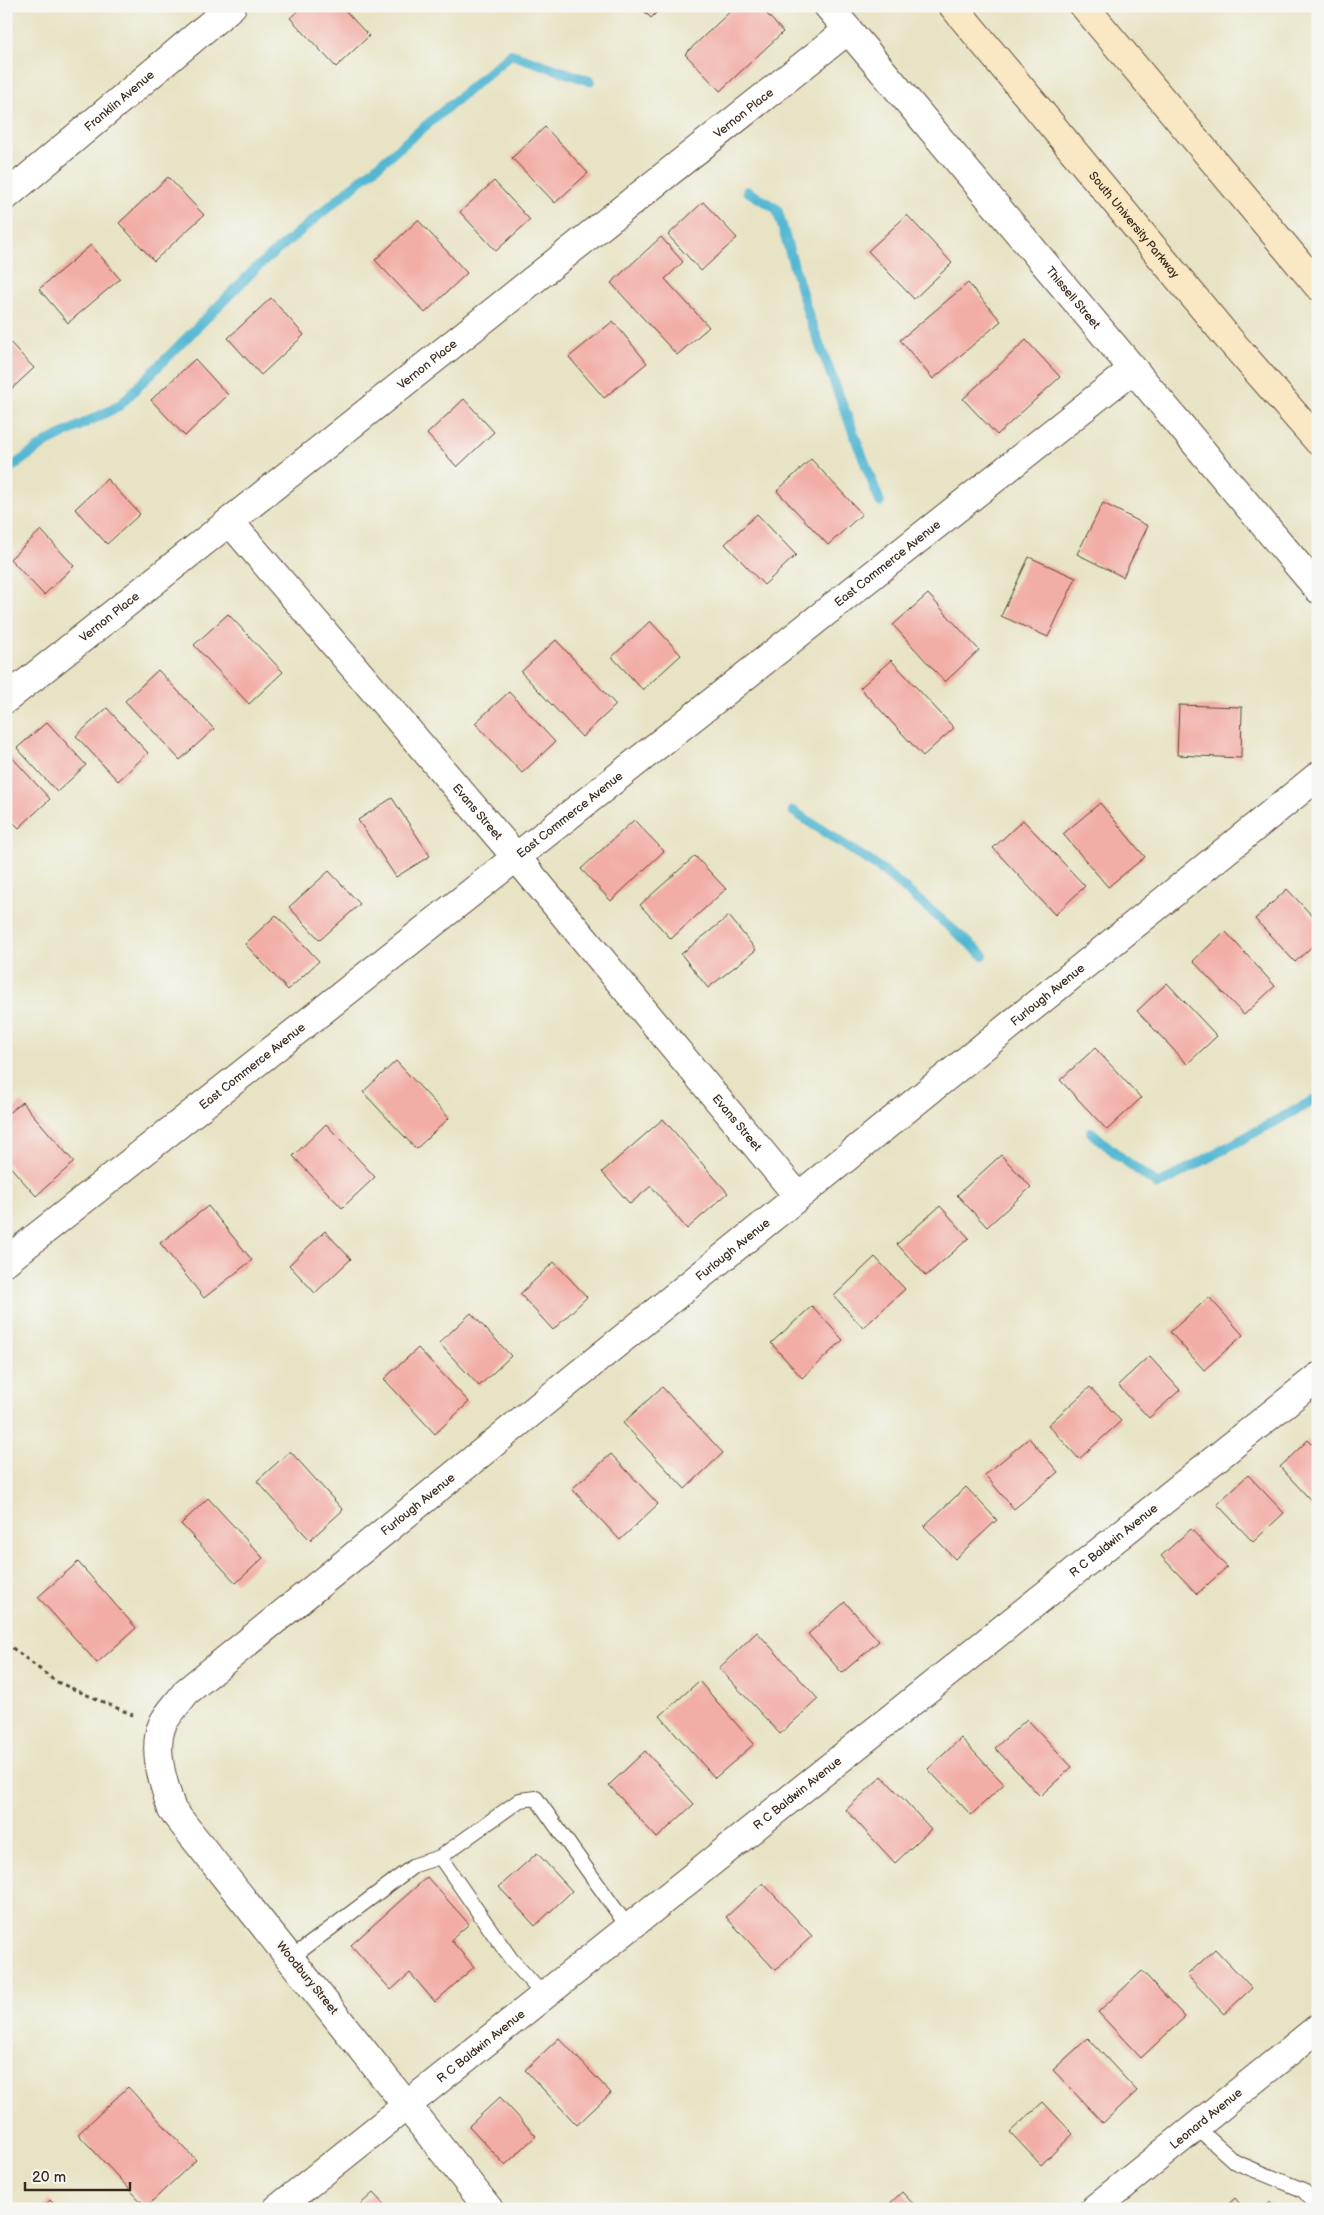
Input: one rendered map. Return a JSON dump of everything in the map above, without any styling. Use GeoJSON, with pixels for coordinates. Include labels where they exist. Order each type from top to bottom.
{"type":"FeatureCollection","features":[{"type":"Feature","properties":{"kind":"main road","name":"South University Parkway"},"geometry":{"type":"LineString","coordinates":[[953,6],[1228,338],[1318,441]]}},
{"type":"Feature","properties":{"kind":"main road"},"geometry":{"type":"LineString","coordinates":[[1084,6],[1318,286]]}},
{"type":"Feature","properties":{"kind":"street","name":"Franklin Avenue"},"geometry":{"type":"LineString","coordinates":[[6,196],[232,6]]}},
{"type":"Feature","properties":{"kind":"street","name":"Thissell Street"},"geometry":{"type":"LineString","coordinates":[[828,6],[1318,590]]}},
{"type":"Feature","properties":{"kind":"street","name":"Vernon Place"},"geometry":{"type":"LineString","coordinates":[[6,699],[848,30]]}},
{"type":"Feature","properties":{"kind":"street","name":"East Commerce Avenue"},"geometry":{"type":"LineString","coordinates":[[6,1261],[1133,369]]}},
{"type":"Feature","properties":{"kind":"street","name":"Evans Street"},"geometry":{"type":"LineString","coordinates":[[230,522],[516,857],[798,1196]]}},
{"type":"Feature","properties":{"kind":"street","name":"Furlough Avenue"},"geometry":{"type":"LineString","coordinates":[[159,1734],[164,1722],[186,1692],[1318,776]]}},
{"type":"Feature","properties":{"kind":"street","name":"R C Baldwin Avenue"},"geometry":{"type":"LineString","coordinates":[[277,2209],[542,1995],[1318,1377]]}},
{"type":"Feature","properties":{"kind":"street","name":"Woodbury Street"},"geometry":{"type":"LineString","coordinates":[[159,1734],[160,1774],[172,1810],[407,2103],[489,2209]]}},
{"type":"Feature","properties":{"kind":"street","name":"Leonard Avenue"},"geometry":{"type":"LineString","coordinates":[[1094,2209],[1318,2028]]}},
{"type":"Feature","properties":{"kind":"lane"},"geometry":{"type":"LineString","coordinates":[[291,1958],[415,1865],[440,1857],[520,1800],[536,1798],[628,1927]]}},
{"type":"Feature","properties":{"kind":"lane"},"geometry":{"type":"LineString","coordinates":[[440,1857],[511,1959],[542,1995]]}},
{"type":"Feature","properties":{"kind":"lane"},"geometry":{"type":"LineString","coordinates":[[1196,2126],[1235,2162],[1303,2190],[1318,2207]]}},
{"type":"Feature","properties":{"kind":"path"},"geometry":{"type":"LineString","coordinates":[[6,1643],[55,1682],[135,1716],[159,1734]]}},
{"type":"Feature","properties":{"kind":"building"},"geometry":{"type":"Polygon","coordinates":[[[303,6],[341,6],[369,36],[336,67],[290,18],[303,6]]]}},
{"type":"Feature","properties":{"kind":"building"},"geometry":{"type":"Polygon","coordinates":[[[639,6],[663,6],[651,18],[639,6]]]}},
{"type":"Feature","properties":{"kind":"building"},"geometry":{"type":"Polygon","coordinates":[[[736,6],[760,6],[783,32],[720,91],[685,54],[736,6]]]}},
{"type":"Feature","properties":{"kind":"building"},"geometry":{"type":"Polygon","coordinates":[[[545,127],[588,173],[555,203],[512,158],[545,127]]]}},
{"type":"Feature","properties":{"kind":"building"},"geometry":{"type":"Polygon","coordinates":[[[168,177],[204,215],[154,261],[119,223],[168,177]]]}},
{"type":"Feature","properties":{"kind":"building"},"geometry":{"type":"Polygon","coordinates":[[[494,181],[530,220],[496,251],[460,212],[494,181]]]}},
{"type":"Feature","properties":{"kind":"building"},"geometry":{"type":"Polygon","coordinates":[[[703,202],[737,238],[701,271],[668,235],[703,202]]]}},
{"type":"Feature","properties":{"kind":"building"},"geometry":{"type":"Polygon","coordinates":[[[907,215],[952,263],[914,299],[868,251],[907,215]]]}},
{"type":"Feature","properties":{"kind":"building"},"geometry":{"type":"Polygon","coordinates":[[[418,220],[467,273],[425,313],[375,260],[418,220]]]}},
{"type":"Feature","properties":{"kind":"building"},"geometry":{"type":"Polygon","coordinates":[[[661,237],[683,262],[665,279],[709,327],[677,355],[611,283],[661,237]]]}},
{"type":"Feature","properties":{"kind":"building"},"geometry":{"type":"Polygon","coordinates":[[[91,245],[120,279],[68,323],[39,289],[91,245]]]}},
{"type":"Feature","properties":{"kind":"building"},"geometry":{"type":"Polygon","coordinates":[[[968,283],[1001,321],[933,379],[900,340],[968,283]]]}},
{"type":"Feature","properties":{"kind":"building"},"geometry":{"type":"Polygon","coordinates":[[[271,298],[304,335],[261,375],[228,338],[271,298]]]}},
{"type":"Feature","properties":{"kind":"building"},"geometry":{"type":"Polygon","coordinates":[[[613,321],[647,363],[604,398],[569,357],[613,321]]]}},
{"type":"Feature","properties":{"kind":"building"},"geometry":{"type":"Polygon","coordinates":[[[6,338],[34,368],[6,394],[6,338]]]}},
{"type":"Feature","properties":{"kind":"building"},"geometry":{"type":"Polygon","coordinates":[[[1026,340],[1060,377],[997,435],[963,399],[1026,340]]]}},
{"type":"Feature","properties":{"kind":"building"},"geometry":{"type":"Polygon","coordinates":[[[195,359],[228,395],[185,436],[151,400],[195,359]]]}},
{"type":"Feature","properties":{"kind":"building"},"geometry":{"type":"Polygon","coordinates":[[[464,399],[494,432],[457,467],[427,434],[464,399]]]}},
{"type":"Feature","properties":{"kind":"building"},"geometry":{"type":"Polygon","coordinates":[[[811,459],[862,514],[828,545],[777,491],[811,459]]]}},
{"type":"Feature","properties":{"kind":"building"},"geometry":{"type":"Polygon","coordinates":[[[107,479],[140,514],[107,544],[75,509],[107,479]]]}},
{"type":"Feature","properties":{"kind":"building"},"geometry":{"type":"Polygon","coordinates":[[[1103,503],[1148,526],[1123,577],[1077,554],[1103,503]]]}},
{"type":"Feature","properties":{"kind":"building"},"geometry":{"type":"Polygon","coordinates":[[[757,514],[796,555],[764,585],[725,544],[757,514]]]}},
{"type":"Feature","properties":{"kind":"building"},"geometry":{"type":"Polygon","coordinates":[[[41,530],[74,566],[44,595],[10,559],[41,530]]]}},
{"type":"Feature","properties":{"kind":"building"},"geometry":{"type":"Polygon","coordinates":[[[1029,557],[1076,578],[1048,637],[1001,616],[1029,557]]]}},
{"type":"Feature","properties":{"kind":"building"},"geometry":{"type":"Polygon","coordinates":[[[928,594],[979,650],[945,682],[893,625],[928,594]]]}},
{"type":"Feature","properties":{"kind":"building"},"geometry":{"type":"Polygon","coordinates":[[[228,614],[283,672],[249,704],[194,645],[228,614]]]}},
{"type":"Feature","properties":{"kind":"building"},"geometry":{"type":"Polygon","coordinates":[[[650,621],[681,655],[643,690],[612,657],[650,621]]]}},
{"type":"Feature","properties":{"kind":"building"},"geometry":{"type":"Polygon","coordinates":[[[556,640],[616,705],[582,737],[521,672],[556,640]]]}},
{"type":"Feature","properties":{"kind":"building"},"geometry":{"type":"Polygon","coordinates":[[[891,660],[954,728],[923,756],[860,688],[891,660]]]}},
{"type":"Feature","properties":{"kind":"building"},"geometry":{"type":"Polygon","coordinates":[[[158,670],[214,729],[180,760],[125,701],[158,670]]]}},
{"type":"Feature","properties":{"kind":"building"},"geometry":{"type":"Polygon","coordinates":[[[509,692],[555,742],[522,773],[475,723],[509,692]]]}},
{"type":"Feature","properties":{"kind":"building"},"geometry":{"type":"Polygon","coordinates":[[[1179,705],[1242,707],[1241,758],[1177,755],[1179,705]]]}},
{"type":"Feature","properties":{"kind":"building"},"geometry":{"type":"Polygon","coordinates":[[[107,708],[148,753],[118,781],[76,736],[107,708]]]}},
{"type":"Feature","properties":{"kind":"building"},"geometry":{"type":"Polygon","coordinates":[[[47,722],[86,765],[57,792],[17,748],[47,722]]]}},
{"type":"Feature","properties":{"kind":"building"},"geometry":{"type":"Polygon","coordinates":[[[8,753],[50,799],[19,828],[6,815],[6,755],[8,753]]]}},
{"type":"Feature","properties":{"kind":"building"},"geometry":{"type":"Polygon","coordinates":[[[392,798],[430,856],[396,877],[358,820],[392,798]]]}},
{"type":"Feature","properties":{"kind":"building"},"geometry":{"type":"Polygon","coordinates":[[[1100,803],[1145,857],[1108,887],[1063,834],[1100,803]]]}},
{"type":"Feature","properties":{"kind":"building"},"geometry":{"type":"Polygon","coordinates":[[[634,820],[664,851],[611,901],[581,869],[634,820]]]}},
{"type":"Feature","properties":{"kind":"building"},"geometry":{"type":"Polygon","coordinates":[[[1023,820],[1085,886],[1055,915],[993,848],[1023,820]]]}},
{"type":"Feature","properties":{"kind":"building"},"geometry":{"type":"Polygon","coordinates":[[[695,856],[726,889],[671,939],[640,905],[695,856]]]}},
{"type":"Feature","properties":{"kind":"building"},"geometry":{"type":"Polygon","coordinates":[[[329,871],[360,904],[320,940],[289,907],[329,871]]]}},
{"type":"Feature","properties":{"kind":"building"},"geometry":{"type":"Polygon","coordinates":[[[1287,889],[1318,922],[1318,941],[1295,962],[1255,919],[1287,889]]]}},
{"type":"Feature","properties":{"kind":"building"},"geometry":{"type":"Polygon","coordinates":[[[276,915],[319,961],[288,990],[245,944],[276,915]]]}},
{"type":"Feature","properties":{"kind":"building"},"geometry":{"type":"Polygon","coordinates":[[[729,916],[756,950],[708,988],[681,954],[729,916]]]}},
{"type":"Feature","properties":{"kind":"building"},"geometry":{"type":"Polygon","coordinates":[[[1225,931],[1275,986],[1244,1015],[1193,961],[1225,931]]]}},
{"type":"Feature","properties":{"kind":"building"},"geometry":{"type":"Polygon","coordinates":[[[1167,983],[1217,1036],[1187,1064],[1137,1011],[1167,983]]]}},
{"type":"Feature","properties":{"kind":"building"},"geometry":{"type":"Polygon","coordinates":[[[1095,1048],[1141,1098],[1107,1130],[1060,1080],[1095,1048]]]}},
{"type":"Feature","properties":{"kind":"building"},"geometry":{"type":"Polygon","coordinates":[[[396,1061],[449,1118],[416,1149],[363,1092],[396,1061]]]}},
{"type":"Feature","properties":{"kind":"building"},"geometry":{"type":"Polygon","coordinates":[[[22,1102],[74,1162],[36,1196],[6,1162],[6,1115],[22,1102]]]}},
{"type":"Feature","properties":{"kind":"building"},"geometry":{"type":"Polygon","coordinates":[[[663,1119],[728,1193],[687,1229],[651,1186],[630,1204],[602,1172],[663,1119]]]}},
{"type":"Feature","properties":{"kind":"building"},"geometry":{"type":"Polygon","coordinates":[[[326,1124],[375,1177],[342,1208],[293,1156],[326,1124]]]}},
{"type":"Feature","properties":{"kind":"building"},"geometry":{"type":"Polygon","coordinates":[[[1001,1155],[1031,1187],[987,1227],[957,1195],[1001,1155]]]}},
{"type":"Feature","properties":{"kind":"building"},"geometry":{"type":"Polygon","coordinates":[[[208,1206],[252,1260],[204,1298],[160,1243],[208,1206]]]}},
{"type":"Feature","properties":{"kind":"building"},"geometry":{"type":"Polygon","coordinates":[[[940,1206],[969,1238],[926,1276],[897,1244],[940,1206]]]}},
{"type":"Feature","properties":{"kind":"building"},"geometry":{"type":"Polygon","coordinates":[[[325,1231],[351,1259],[315,1293],[289,1265],[325,1231]]]}},
{"type":"Feature","properties":{"kind":"building"},"geometry":{"type":"Polygon","coordinates":[[[875,1257],[905,1289],[863,1328],[834,1296],[875,1257]]]}},
{"type":"Feature","properties":{"kind":"building"},"geometry":{"type":"Polygon","coordinates":[[[554,1262],[587,1297],[553,1330],[520,1294],[554,1262]]]}},
{"type":"Feature","properties":{"kind":"building"},"geometry":{"type":"Polygon","coordinates":[[[1209,1297],[1243,1335],[1204,1370],[1170,1332],[1209,1297]]]}},
{"type":"Feature","properties":{"kind":"building"},"geometry":{"type":"Polygon","coordinates":[[[812,1306],[843,1340],[802,1378],[771,1343],[812,1306]]]}},
{"type":"Feature","properties":{"kind":"building"},"geometry":{"type":"Polygon","coordinates":[[[471,1313],[511,1356],[479,1386],[439,1343],[471,1313]]]}},
{"type":"Feature","properties":{"kind":"building"},"geometry":{"type":"Polygon","coordinates":[[[418,1348],[469,1402],[435,1434],[384,1379],[418,1348]]]}},
{"type":"Feature","properties":{"kind":"building"},"geometry":{"type":"Polygon","coordinates":[[[1149,1356],[1180,1390],[1149,1418],[1118,1385],[1149,1356]]]}},
{"type":"Feature","properties":{"kind":"building"},"geometry":{"type":"Polygon","coordinates":[[[662,1387],[723,1453],[685,1489],[623,1423],[662,1387]]]}},
{"type":"Feature","properties":{"kind":"building"},"geometry":{"type":"Polygon","coordinates":[[[1090,1387],[1121,1421],[1079,1459],[1048,1425],[1090,1387]]]}},
{"type":"Feature","properties":{"kind":"building"},"geometry":{"type":"Polygon","coordinates":[[[1029,1438],[1058,1472],[1014,1509],[985,1475],[1029,1438]]]}},
{"type":"Feature","properties":{"kind":"building"},"geometry":{"type":"Polygon","coordinates":[[[1308,1440],[1318,1450],[1318,1508],[1280,1467],[1308,1440]]]}},
{"type":"Feature","properties":{"kind":"building"},"geometry":{"type":"Polygon","coordinates":[[[290,1451],[343,1510],[310,1540],[257,1481],[290,1451]]]}},
{"type":"Feature","properties":{"kind":"building"},"geometry":{"type":"Polygon","coordinates":[[[611,1454],[658,1504],[620,1540],[572,1489],[611,1454]]]}},
{"type":"Feature","properties":{"kind":"building"},"geometry":{"type":"Polygon","coordinates":[[[1248,1475],[1284,1513],[1253,1542],[1217,1504],[1248,1475]]]}},
{"type":"Feature","properties":{"kind":"building"},"geometry":{"type":"Polygon","coordinates":[[[966,1487],[997,1520],[955,1559],[924,1526],[966,1487]]]}},
{"type":"Feature","properties":{"kind":"building"},"geometry":{"type":"Polygon","coordinates":[[[208,1498],[263,1558],[236,1583],[181,1524],[208,1498]]]}},
{"type":"Feature","properties":{"kind":"building"},"geometry":{"type":"Polygon","coordinates":[[[1191,1529],[1227,1567],[1197,1594],[1161,1556],[1191,1529]]]}},
{"type":"Feature","properties":{"kind":"building"},"geometry":{"type":"Polygon","coordinates":[[[78,1562],[136,1628],[97,1663],[38,1597],[78,1562]]]}},
{"type":"Feature","properties":{"kind":"building"},"geometry":{"type":"Polygon","coordinates":[[[845,1602],[879,1641],[842,1673],[808,1634],[845,1602]]]}},
{"type":"Feature","properties":{"kind":"building"},"geometry":{"type":"Polygon","coordinates":[[[757,1632],[818,1699],[780,1734],[719,1668],[757,1632]]]}},
{"type":"Feature","properties":{"kind":"building"},"geometry":{"type":"Polygon","coordinates":[[[699,1681],[754,1744],[715,1778],[660,1716],[699,1681]]]}},
{"type":"Feature","properties":{"kind":"building"},"geometry":{"type":"Polygon","coordinates":[[[1027,1719],[1072,1767],[1040,1796],[995,1748],[1027,1719]]]}},
{"type":"Feature","properties":{"kind":"building"},"geometry":{"type":"Polygon","coordinates":[[[961,1738],[1004,1784],[971,1815],[928,1769],[961,1738]]]}},
{"type":"Feature","properties":{"kind":"building"},"geometry":{"type":"Polygon","coordinates":[[[645,1751],[694,1804],[657,1838],[609,1785],[645,1751]]]}},
{"type":"Feature","properties":{"kind":"building"},"geometry":{"type":"Polygon","coordinates":[[[882,1776],[931,1829],[895,1863],[846,1810],[882,1776]]]}},
{"type":"Feature","properties":{"kind":"building"},"geometry":{"type":"Polygon","coordinates":[[[537,1853],[572,1891],[535,1926],[499,1887],[537,1853]]]}},
{"type":"Feature","properties":{"kind":"building"},"geometry":{"type":"Polygon","coordinates":[[[427,1877],[469,1924],[451,1940],[474,1967],[435,2002],[410,1973],[391,1990],[351,1945],[427,1877]]]}},
{"type":"Feature","properties":{"kind":"building"},"geometry":{"type":"Polygon","coordinates":[[[763,1883],[812,1936],[775,1970],[726,1917],[763,1883]]]}},
{"type":"Feature","properties":{"kind":"building"},"geometry":{"type":"Polygon","coordinates":[[[1215,1949],[1252,1988],[1224,2014],[1187,1975],[1215,1949]]]}},
{"type":"Feature","properties":{"kind":"building"},"geometry":{"type":"Polygon","coordinates":[[[1142,1971],[1185,2017],[1141,2058],[1098,2012],[1142,1971]]]}},
{"type":"Feature","properties":{"kind":"building"},"geometry":{"type":"Polygon","coordinates":[[[559,2038],[611,2093],[577,2125],[525,2070],[559,2038]]]}},
{"type":"Feature","properties":{"kind":"building"},"geometry":{"type":"Polygon","coordinates":[[[1088,2038],[1137,2091],[1103,2123],[1053,2070],[1088,2038]]]}},
{"type":"Feature","properties":{"kind":"building"},"geometry":{"type":"Polygon","coordinates":[[[128,2087],[196,2160],[146,2207],[78,2134],[128,2087]]]}},
{"type":"Feature","properties":{"kind":"building"},"geometry":{"type":"Polygon","coordinates":[[[500,2097],[536,2136],[505,2165],[469,2126],[500,2097]]]}},
{"type":"Feature","properties":{"kind":"building"},"geometry":{"type":"Polygon","coordinates":[[[1043,2102],[1073,2134],[1041,2165],[1010,2132],[1043,2102]]]}},
{"type":"Feature","properties":{"kind":"building"},"geometry":{"type":"Polygon","coordinates":[[[902,2192],[918,2209],[884,2209],[902,2192]]]}},
{"type":"Feature","properties":{"kind":"building"},"geometry":{"type":"Polygon","coordinates":[[[373,2193],[388,2209],[355,2209],[373,2193]]]}},
{"type":"Feature","properties":{"kind":"building"},"geometry":{"type":"Polygon","coordinates":[[[1235,2198],[1244,2209],[1223,2209],[1235,2198]]]}},
{"type":"Feature","properties":{"kind":"building"},"geometry":{"type":"Polygon","coordinates":[[[50,2200],[58,2209],[41,2209],[50,2200]]]}},
{"type":"Feature","properties":{"kind":"building"},"geometry":{"type":"Polygon","coordinates":[[[1271,2201],[1277,2209],[1261,2209],[1271,2201]]]}},
{"type":"Feature","properties":{"kind":"waterway"},"geometry":{"type":"LineString","coordinates":[[6,471],[47,442],[119,406],[256,268],[511,54],[590,81]]}},
{"type":"Feature","properties":{"kind":"waterway"},"geometry":{"type":"LineString","coordinates":[[747,191],[777,209],[809,317],[880,502]]}},
{"type":"Feature","properties":{"kind":"waterway"},"geometry":{"type":"LineString","coordinates":[[793,811],[884,871],[983,955]]}},
{"type":"Feature","properties":{"kind":"waterway"},"geometry":{"type":"LineString","coordinates":[[1091,1132],[1158,1185],[1318,1098]]}}]}
